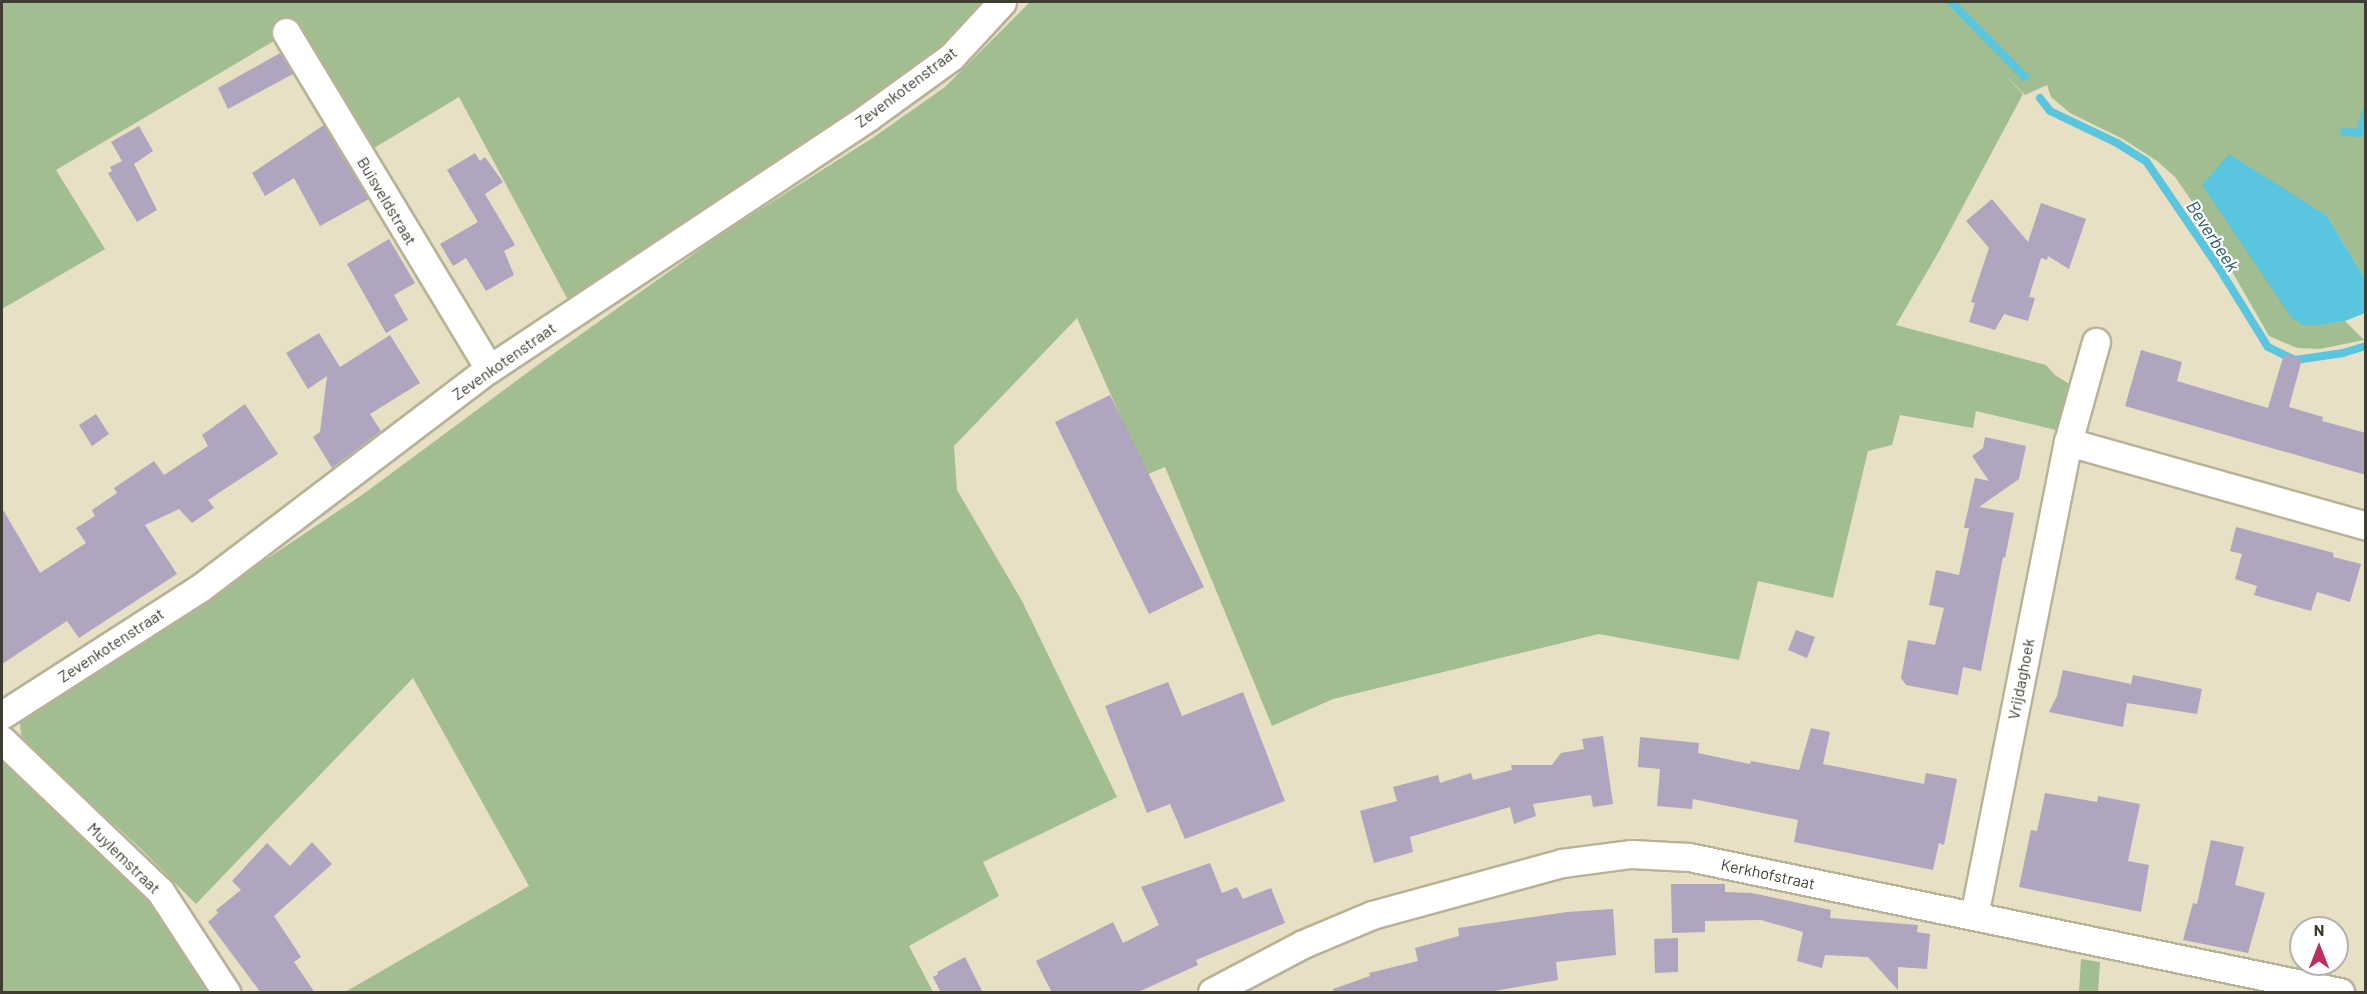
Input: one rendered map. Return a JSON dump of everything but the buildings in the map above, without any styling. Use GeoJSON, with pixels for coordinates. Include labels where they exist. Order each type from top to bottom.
{"type":"FeatureCollection","features":[{"type":"Feature","properties":{"kind":"street","name":"Zevenkotenstraat"},"geometry":{"type":"LineString","coordinates":[[2,715],[200,588],[489,369],[868,117],[951,57],[1002,2]]}},
{"type":"Feature","properties":{"kind":"street","name":"Buisveldstraat"},"geometry":{"type":"LineString","coordinates":[[286,32],[489,369]]}},
{"type":"Feature","properties":{"kind":"street","name":"Vrijdaghoek"},"geometry":{"type":"LineString","coordinates":[[1974,916],[2068,442],[2096,342]]}},
{"type":"Feature","properties":{"kind":"street"},"geometry":{"type":"LineString","coordinates":[[2068,442],[2366,526]]}},
{"type":"Feature","properties":{"kind":"street","name":"Muylemstraat"},"geometry":{"type":"LineString","coordinates":[[2,740],[160,891],[226,993]]}},
{"type":"Feature","properties":{"kind":"street","name":"Kerkhofstraat"},"geometry":{"type":"LineString","coordinates":[[1212,993],[1303,944],[1372,915],[1562,863],[1631,854],[1689,857],[2340,993]]}},
{"type":"Feature","properties":{"kind":"green space"},"geometry":{"type":"Polygon","coordinates":[[[2,2],[986,2],[918,67],[569,302],[459,97],[369,151],[296,28],[56,170],[105,249],[2,309],[2,2]]]}},
{"type":"Feature","properties":{"kind":"green space"},"geometry":{"type":"Polygon","coordinates":[[[1030,2],[2365,2],[2365,279],[2327,216],[2321,325],[2345,321],[2364,340],[2320,349],[2297,348],[2269,336],[2191,200],[2175,177],[2157,161],[2123,139],[2070,113],[2051,97],[2047,85],[2025,95],[2002,72],[2023,94],[1938,253],[1896,325],[2046,365],[2055,375],[2071,385],[2056,430],[1976,411],[1973,428],[1900,415],[1892,445],[1868,451],[1833,598],[1758,581],[1739,660],[1599,634],[1333,699],[1272,726],[1165,467],[1146,475],[1077,318],[954,446],[957,490],[1022,601],[1117,797],[983,862],[999,896],[909,946],[933,992],[345,992],[529,886],[413,678],[196,904],[140,848],[30,748],[21,735],[20,723],[29,715],[97,673],[362,495],[535,367],[726,231],[874,137],[945,87],[1030,2]]]}},
{"type":"Feature","properties":{"kind":"green space"},"geometry":{"type":"Polygon","coordinates":[[[2,754],[158,905],[214,992],[2,992],[2,754]]]}},
{"type":"Feature","properties":{"kind":"green space"},"geometry":{"type":"Polygon","coordinates":[[[2081,959],[2100,962],[2098,992],[2079,992],[2081,959]]]}},
{"type":"Feature","properties":{"kind":"water"},"geometry":{"type":"Polygon","coordinates":[[[2229,154],[2327,216],[2365,279],[2365,313],[2345,321],[2321,325],[2303,325],[2291,317],[2202,185],[2229,154]]]}},
{"type":"Feature","properties":{"kind":"waterway","name":"Beverbeek"},"geometry":{"type":"LineString","coordinates":[[1951,2],[2025,77]]}},
{"type":"Feature","properties":{"kind":"waterway","name":"Beverbeek"},"geometry":{"type":"LineString","coordinates":[[2040,98],[2050,111],[2117,143],[2146,161],[2219,268],[2268,347],[2295,360],[2343,353],[2366,346]]}},
{"type":"Feature","properties":{"kind":"waterway"},"geometry":{"type":"LineString","coordinates":[[2344,132],[2359,133],[2366,111]]}}]}
